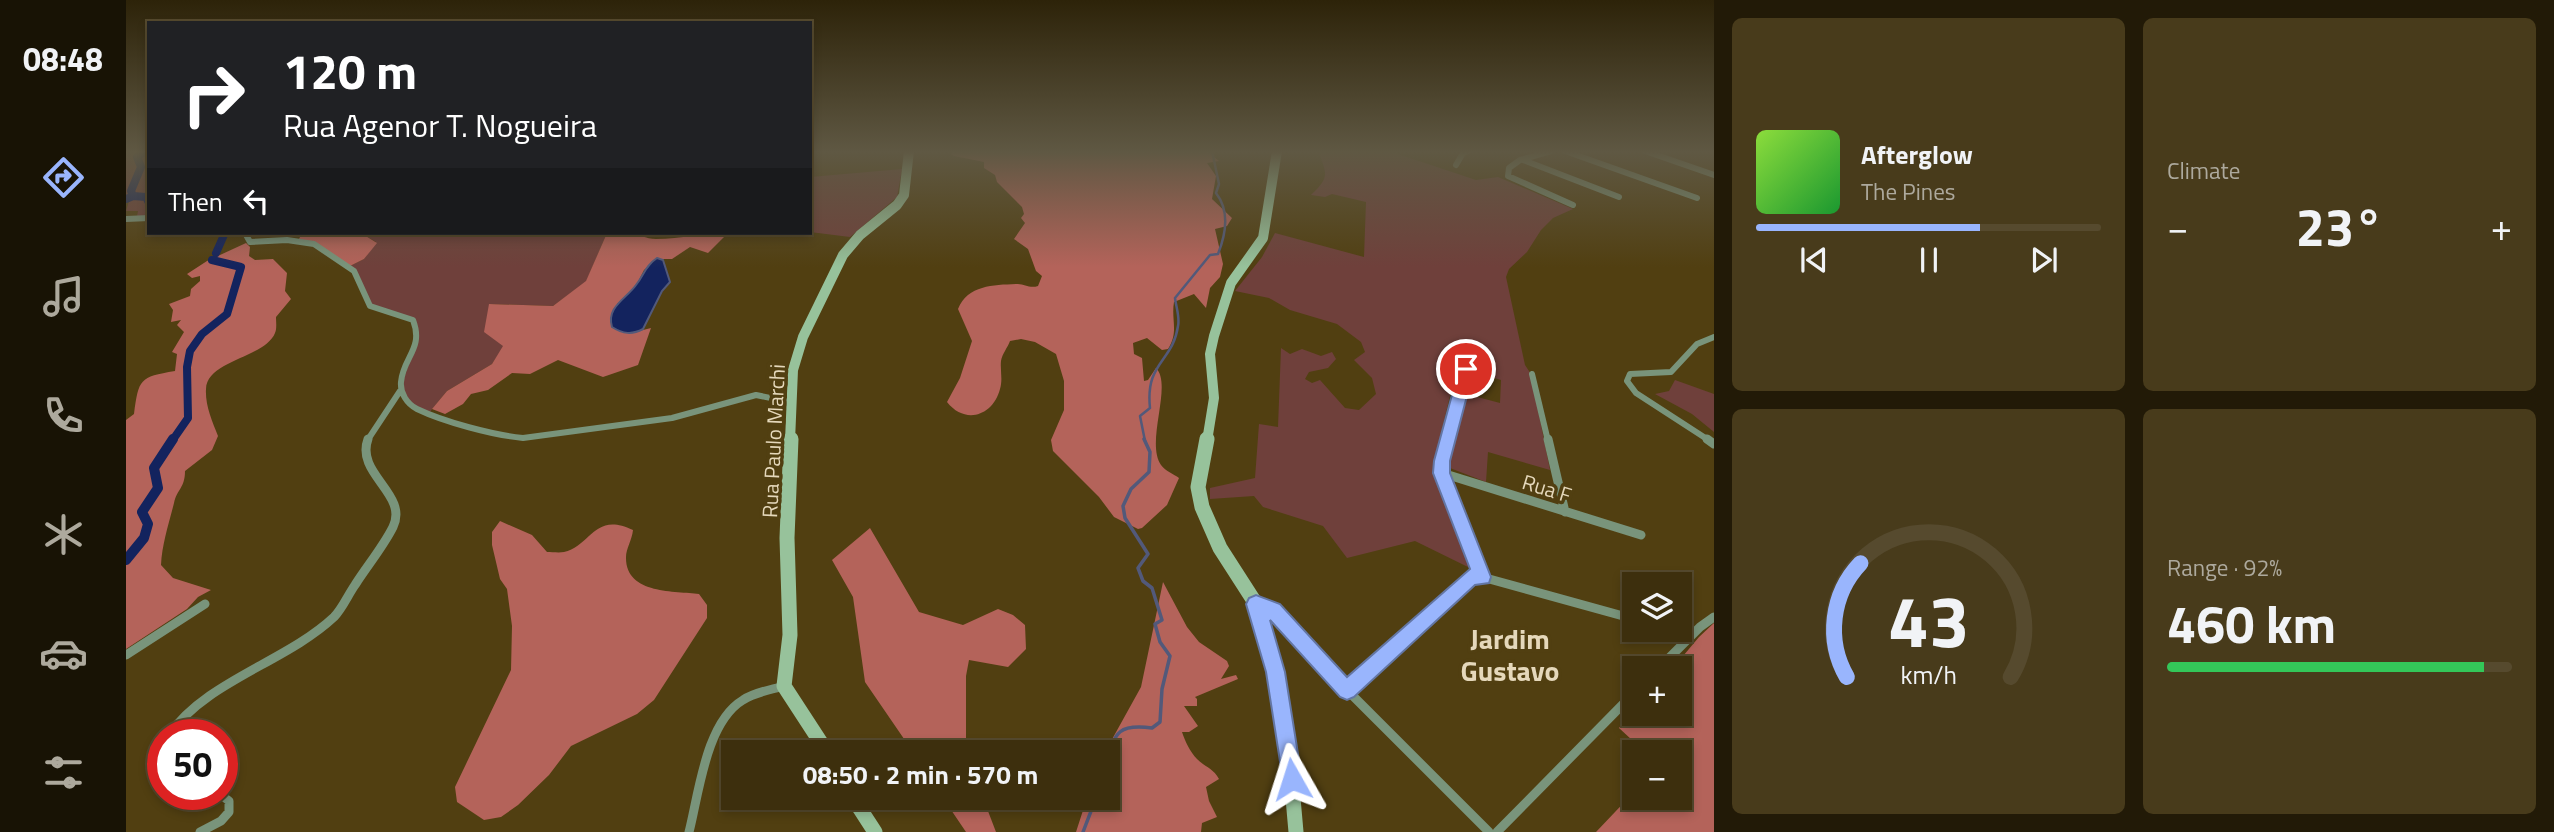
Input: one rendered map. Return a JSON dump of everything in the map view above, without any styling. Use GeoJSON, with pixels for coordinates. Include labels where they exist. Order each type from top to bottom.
{"type":"FeatureCollection","features":[{"type":"Feature","properties":{"kind":"main road","name":"Rua Paulo Marchi"},"geometry":{"type":"LineString","coordinates":[[784,686],[790,635],[787,538],[793,370],[799,349],[843,255],[860,235],[897,205],[905,190]]}},
{"type":"Feature","properties":{"kind":"main road"},"geometry":{"type":"LineString","coordinates":[[1271,190],[1263,238],[1231,283],[1214,336],[1210,354],[1213,416],[1198,487],[1202,507],[1220,548],[1256,604],[1276,672],[1289,752],[1296,832]]}},
{"type":"Feature","properties":{"kind":"main road"},"geometry":{"type":"LineString","coordinates":[[784,686],[819,740]]}},
{"type":"Feature","properties":{"kind":"main road"},"geometry":{"type":"LineString","coordinates":[[860,810],[874,832]]}},
{"type":"Feature","properties":{"kind":"street"},"geometry":{"type":"LineString","coordinates":[[1539,190],[1573,205]]}},
{"type":"Feature","properties":{"kind":"street"},"geometry":{"type":"LineString","coordinates":[[1601,190],[1619,197]]}},
{"type":"Feature","properties":{"kind":"street"},"geometry":{"type":"LineString","coordinates":[[1674,190],[1697,198]]}},
{"type":"Feature","properties":{"kind":"street"},"geometry":{"type":"LineString","coordinates":[[126,219],[147,218]]}},
{"type":"Feature","properties":{"kind":"street"},"geometry":{"type":"LineString","coordinates":[[180,719],[197,705],[282,653],[335,616],[394,525],[398,514],[395,503],[367,467],[365,446],[400,391],[401,379],[417,336],[413,320],[370,306],[354,271],[323,248],[302,242],[250,242],[246,235]]}},
{"type":"Feature","properties":{"kind":"street"},"geometry":{"type":"LineString","coordinates":[[1714,337],[1697,344],[1671,372],[1636,372],[1630,374],[1627,381],[1636,393],[1714,444]]}},
{"type":"Feature","properties":{"kind":"street"},"geometry":{"type":"LineString","coordinates":[[1466,369],[1442,461],[1442,473],[1482,577]]}},
{"type":"Feature","properties":{"kind":"street"},"geometry":{"type":"LineString","coordinates":[[1532,374],[1565,512]]}},
{"type":"Feature","properties":{"kind":"street"},"geometry":{"type":"LineString","coordinates":[[400,391],[404,400],[415,408],[514,439],[672,418],[756,395],[790,402]]}},
{"type":"Feature","properties":{"kind":"street","name":"Rua F"},"geometry":{"type":"LineString","coordinates":[[1442,473],[1641,535]]}},
{"type":"Feature","properties":{"kind":"street"},"geometry":{"type":"LineString","coordinates":[[1347,690],[1471,577],[1482,577],[1622,615]]}},
{"type":"Feature","properties":{"kind":"street"},"geometry":{"type":"LineString","coordinates":[[126,655],[205,604]]}},
{"type":"Feature","properties":{"kind":"street"},"geometry":{"type":"LineString","coordinates":[[1256,604],[1273,610],[1347,690],[1489,832]]}},
{"type":"Feature","properties":{"kind":"street"},"geometry":{"type":"LineString","coordinates":[[1671,656],[1714,617]]}},
{"type":"Feature","properties":{"kind":"street"},"geometry":{"type":"LineString","coordinates":[[690,832],[710,754],[722,725],[739,702],[784,686]]}},
{"type":"Feature","properties":{"kind":"street"},"geometry":{"type":"LineString","coordinates":[[1497,832],[1622,705]]}},
{"type":"Feature","properties":{"kind":"street"},"geometry":{"type":"LineString","coordinates":[[200,832],[221,821],[229,810]]}},
{"type":"Feature","properties":{"kind":"shaded area"},"geometry":{"type":"Polygon","coordinates":[[[126,190],[147,190],[147,216],[137,216],[138,211],[126,211],[129,201],[126,199],[126,190]]]}},
{"type":"Feature","properties":{"kind":"shaded area"},"geometry":{"type":"Polygon","coordinates":[[[812,190],[898,190],[897,197],[850,237],[812,232],[812,190]]]}},
{"type":"Feature","properties":{"kind":"shaded area"},"geometry":{"type":"Polygon","coordinates":[[[1005,190],[1214,190],[1212,199],[1232,218],[1227,226],[1215,229],[1223,264],[1220,277],[1210,288],[1206,308],[1194,294],[1174,302],[1174,331],[1168,349],[1162,350],[1147,338],[1133,343],[1134,354],[1142,358],[1144,381],[1148,380],[1156,368],[1160,376],[1162,387],[1157,455],[1161,465],[1179,478],[1167,505],[1142,528],[1138,529],[1114,517],[1099,497],[1053,451],[1051,440],[1064,410],[1064,381],[1056,354],[1035,342],[1021,339],[1010,341],[1001,361],[1000,389],[991,406],[978,414],[970,415],[954,409],[947,402],[960,378],[972,341],[958,309],[962,301],[975,291],[990,286],[1038,286],[1042,276],[1036,271],[1028,249],[1014,239],[1025,223],[1021,218],[1024,214],[1022,207],[1005,190]]]}},
{"type":"Feature","properties":{"kind":"shaded area"},"geometry":{"type":"Polygon","coordinates":[[[1316,190],[1528,190],[1573,209],[1553,218],[1541,230],[1527,252],[1509,269],[1506,277],[1525,365],[1531,374],[1550,470],[1488,452],[1486,482],[1450,468],[1446,463],[1466,394],[1500,403],[1501,380],[1457,367],[1433,466],[1441,492],[1465,543],[1470,568],[1415,541],[1347,558],[1323,526],[1263,507],[1254,496],[1210,499],[1210,488],[1255,478],[1259,424],[1278,427],[1281,348],[1290,354],[1302,349],[1321,356],[1332,352],[1336,359],[1328,368],[1309,372],[1305,379],[1312,383],[1320,380],[1345,408],[1359,410],[1376,394],[1372,378],[1354,360],[1365,352],[1361,342],[1337,324],[1290,310],[1269,298],[1235,291],[1262,257],[1275,233],[1364,257],[1366,202],[1332,194],[1325,197],[1311,195],[1316,190]]]}},
{"type":"Feature","properties":{"kind":"shaded area"},"geometry":{"type":"Polygon","coordinates":[[[301,235],[364,235],[377,243],[364,259],[348,267],[322,248],[298,241],[301,235]]]}},
{"type":"Feature","properties":{"kind":"shaded area"},"geometry":{"type":"Polygon","coordinates":[[[364,235],[606,235],[586,282],[553,306],[489,304],[504,346],[492,364],[447,391],[429,413],[415,408],[400,391],[415,344],[413,320],[370,306],[359,278],[348,267],[364,259],[376,242],[364,235]]]}},
{"type":"Feature","properties":{"kind":"shaded area"},"geometry":{"type":"Polygon","coordinates":[[[606,235],[638,235],[656,239],[726,235],[708,253],[690,247],[672,259],[657,259],[644,270],[636,286],[617,304],[635,332],[651,328],[638,365],[603,377],[558,360],[530,374],[512,373],[488,390],[471,394],[463,404],[445,414],[432,409],[447,391],[492,364],[503,346],[484,332],[489,304],[553,306],[586,281],[606,235]]]}},
{"type":"Feature","properties":{"kind":"shaded area"},"geometry":{"type":"Polygon","coordinates":[[[246,243],[250,247],[249,256],[255,260],[273,259],[287,273],[285,291],[291,299],[276,317],[276,331],[269,341],[226,365],[209,379],[207,401],[218,436],[212,450],[185,471],[166,534],[161,565],[173,578],[211,590],[126,649],[126,420],[134,414],[137,393],[143,382],[154,375],[175,371],[177,354],[172,352],[184,332],[177,325],[181,320],[171,322],[173,310],[169,304],[190,296],[191,289],[200,281],[200,276],[192,278],[187,274],[207,261],[246,243]]]}},
{"type":"Feature","properties":{"kind":"shaded area"},"geometry":{"type":"Polygon","coordinates":[[[1675,380],[1714,394],[1714,432],[1692,414],[1655,394],[1669,391],[1675,380]]]}},
{"type":"Feature","properties":{"kind":"shaded area"},"geometry":{"type":"Polygon","coordinates":[[[500,521],[532,535],[547,552],[573,549],[601,527],[620,525],[633,530],[626,557],[628,569],[634,578],[654,589],[699,594],[707,605],[707,618],[654,700],[637,714],[571,746],[549,775],[518,805],[501,817],[484,820],[457,802],[455,787],[511,670],[512,626],[507,589],[500,579],[492,545],[492,532],[500,521]]]}},
{"type":"Feature","properties":{"kind":"shaded area"},"geometry":{"type":"Polygon","coordinates":[[[870,528],[919,612],[963,625],[998,609],[1013,615],[1025,625],[1026,649],[1008,667],[969,660],[966,676],[966,740],[905,740],[865,682],[853,597],[832,560],[870,528]]]}},
{"type":"Feature","properties":{"kind":"shaded area"},"geometry":{"type":"Polygon","coordinates":[[[1163,582],[1187,627],[1199,642],[1227,661],[1229,666],[1221,679],[1236,675],[1238,679],[1195,697],[1197,706],[1184,706],[1198,726],[1189,732],[1182,732],[1186,743],[1194,756],[1219,779],[1206,787],[1217,817],[1202,823],[1201,832],[1076,832],[1083,810],[1120,810],[1120,740],[1112,740],[1141,687],[1163,582]]]}},
{"type":"Feature","properties":{"kind":"shaded area"},"geometry":{"type":"Polygon","coordinates":[[[1714,623],[1714,832],[1596,832],[1622,805],[1622,810],[1692,810],[1692,740],[1632,740],[1619,728],[1622,725],[1692,726],[1692,656],[1683,656],[1714,623]]]}},
{"type":"Feature","properties":{"kind":"shaded area"},"geometry":{"type":"Polygon","coordinates":[[[951,810],[988,810],[996,832],[966,832],[951,810]]]}},
{"type":"Feature","properties":{"kind":"water"},"geometry":{"type":"Polygon","coordinates":[[[657,258],[663,260],[670,282],[662,291],[643,329],[628,333],[612,327],[614,309],[657,258]]]}},
{"type":"Feature","properties":{"kind":"waterway"},"geometry":{"type":"LineString","coordinates":[[131,190],[133,196]]}},
{"type":"Feature","properties":{"kind":"waterway"},"geometry":{"type":"LineString","coordinates":[[1145,441],[1140,416],[1150,408],[1155,371],[1175,338],[1179,319],[1175,298],[1210,255],[1218,254],[1223,239],[1225,215],[1217,190]]}},
{"type":"Feature","properties":{"kind":"waterway"},"geometry":{"type":"LineString","coordinates":[[126,199],[133,196]]}},
{"type":"Feature","properties":{"kind":"waterway"},"geometry":{"type":"LineString","coordinates":[[133,196],[147,199]]}},
{"type":"Feature","properties":{"kind":"waterway"},"geometry":{"type":"LineString","coordinates":[[216,253],[224,235]]}},
{"type":"Feature","properties":{"kind":"waterway"},"geometry":{"type":"LineString","coordinates":[[172,441],[188,418],[187,367],[190,351],[202,334],[227,314],[241,267],[212,260]]}},
{"type":"Feature","properties":{"kind":"waterway"},"geometry":{"type":"LineString","coordinates":[[126,560],[144,538],[148,524],[142,512],[158,488],[154,468],[173,439]]}},
{"type":"Feature","properties":{"kind":"waterway"},"geometry":{"type":"LineString","coordinates":[[1114,740],[1126,729],[1152,728],[1160,722],[1162,689],[1170,656],[1160,642],[1155,624],[1162,620],[1152,588],[1143,581],[1138,568],[1148,554],[1125,518],[1123,506],[1131,489],[1149,472],[1150,452],[1144,439]]}},
{"type":"Feature","properties":{"kind":"waterway"},"geometry":{"type":"LineString","coordinates":[[1083,832],[1091,810]]}},
{"type":"Feature","properties":{"kind":"district","name":"Jardim Gustavo"},"geometry":{"type":"Point","coordinates":[1510,654]}},
{"type":"Feature","properties":{"kind":"route"},"geometry":{"type":"LineString","coordinates":[[1292,779],[1276,672],[1256,604],[1273,610],[1347,690],[1471,577],[1482,577],[1442,473],[1442,461],[1466,369]]}}]}
